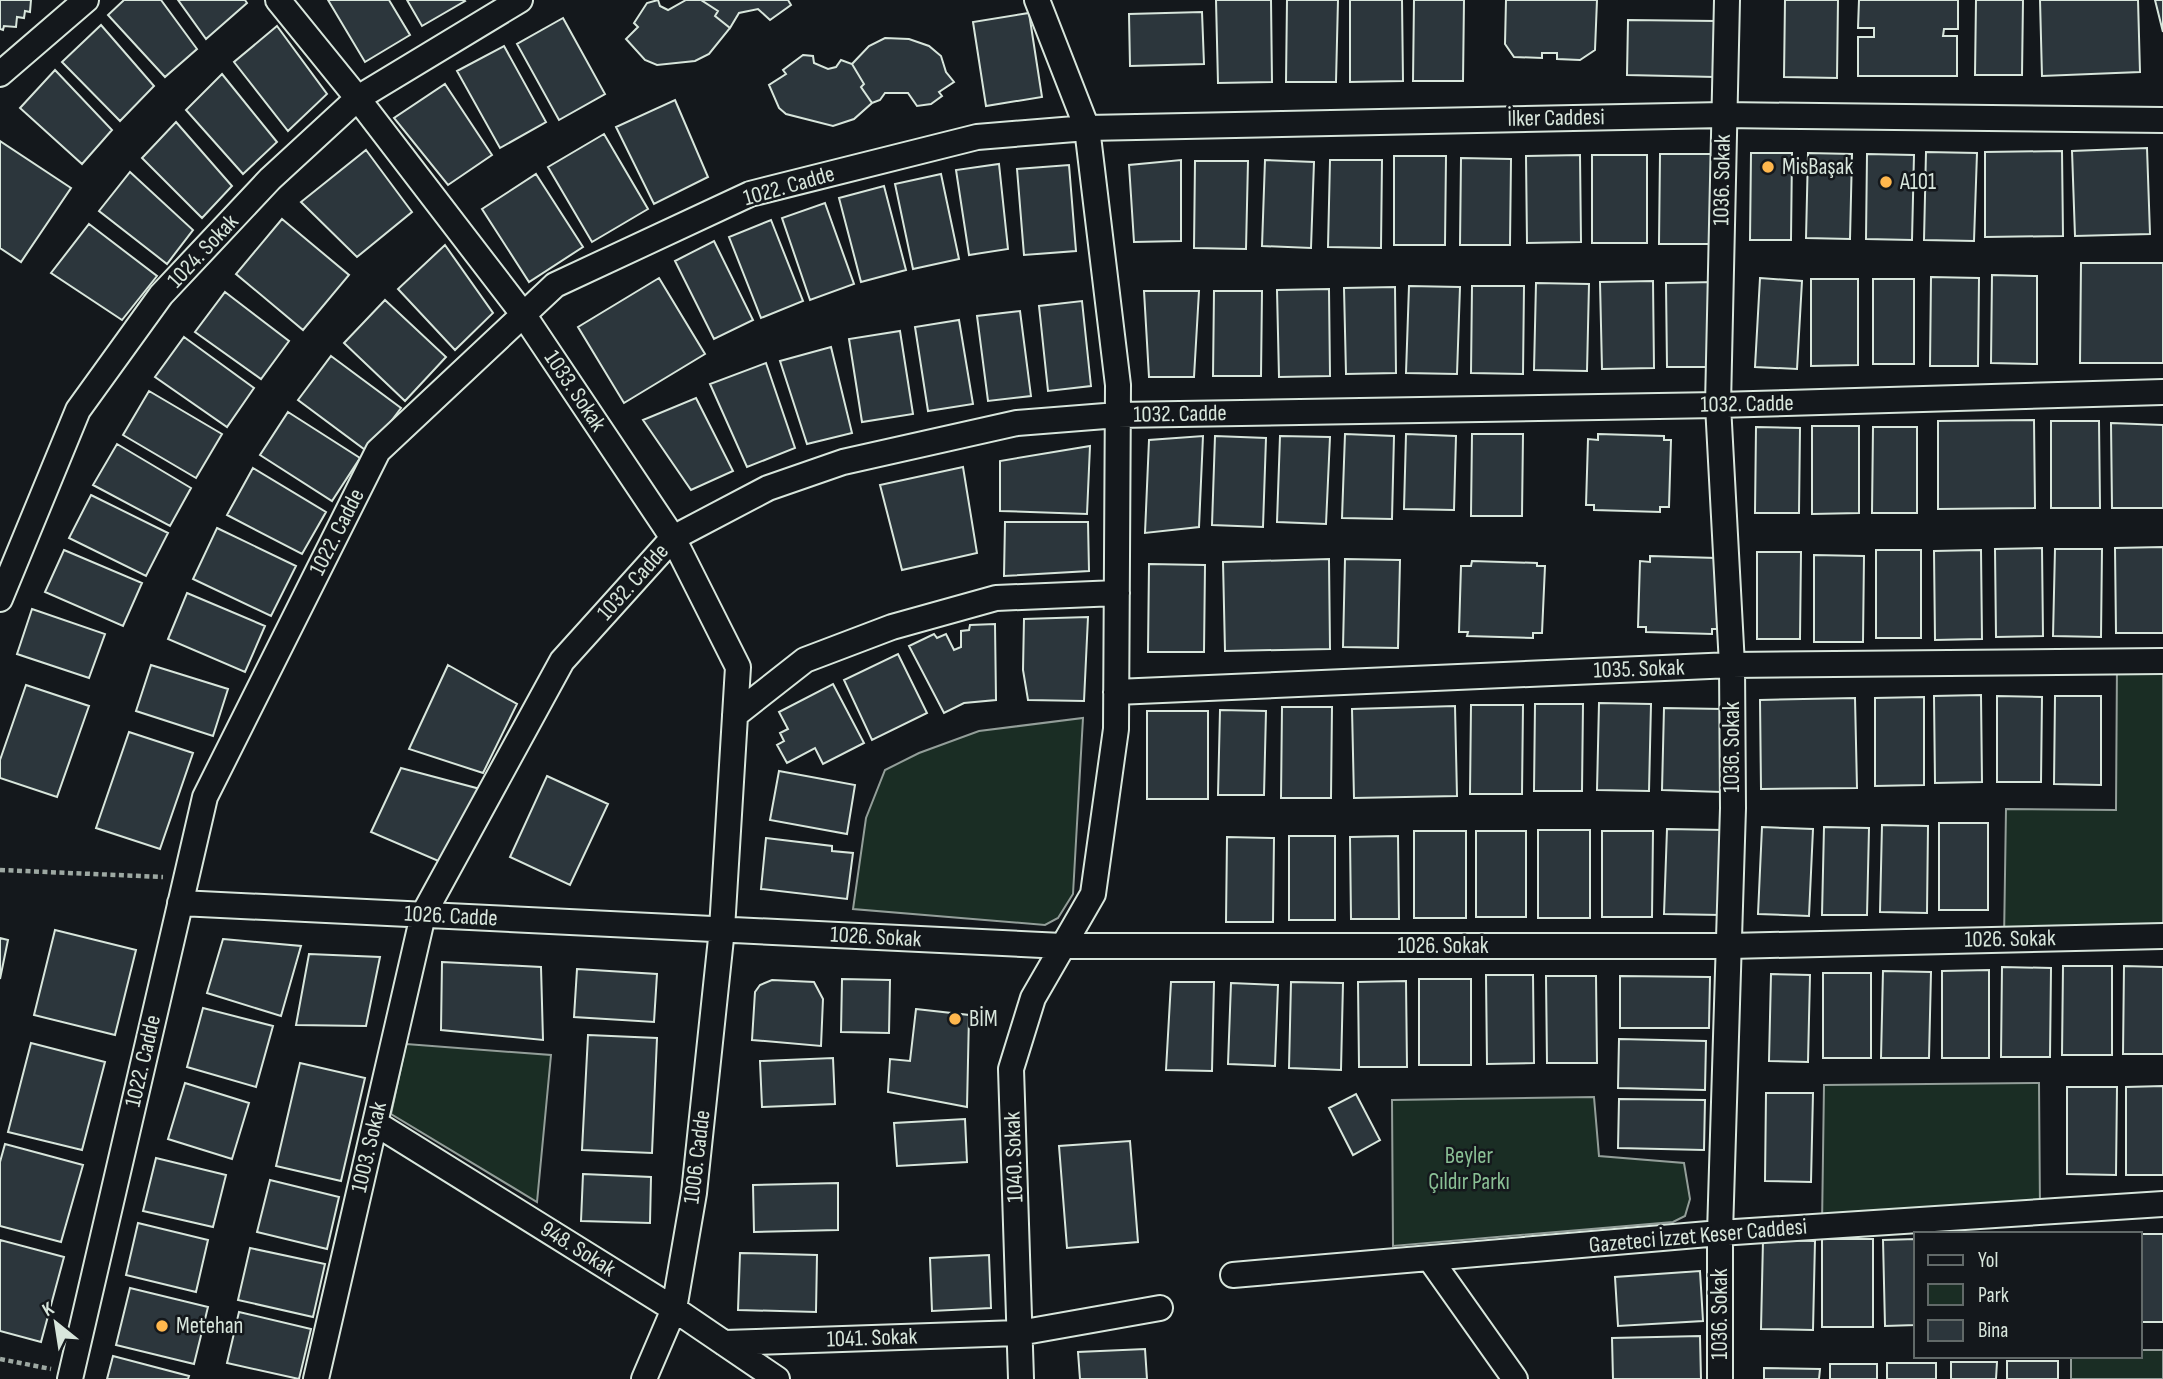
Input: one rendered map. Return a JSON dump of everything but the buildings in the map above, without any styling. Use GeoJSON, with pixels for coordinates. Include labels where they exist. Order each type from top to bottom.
{"type":"FeatureCollection","features":[{"type":"Feature","properties":{"kind":"street"},"geometry":{"type":"LineString","coordinates":[[0,74],[86,0]]}},
{"type":"Feature","properties":{"kind":"street","name":"1033. Sokak"},"geometry":{"type":"LineString","coordinates":[[278,0],[357,97],[523,314],[673,538],[738,667],[722,929]]}},
{"type":"Feature","properties":{"kind":"street","name":"1024. Sokak"},"geometry":{"type":"LineString","coordinates":[[0,599],[78,410],[161,295],[270,178],[357,97],[520,0]]}},
{"type":"Feature","properties":{"kind":"street"},"geometry":{"type":"LineString","coordinates":[[1037,0],[1087,128]]}},
{"type":"Feature","properties":{"kind":"street","name":"1036. Sokak"},"geometry":{"type":"LineString","coordinates":[[1720,1379],[1720,1233],[1730,946],[1732,665],[1718,405],[1727,0]]}},
{"type":"Feature","properties":{"kind":"street","name":"İlker Caddesi"},"geometry":{"type":"LineString","coordinates":[[1087,128],[1723,115],[2163,120]]}},
{"type":"Feature","properties":{"kind":"street","name":"1022. Cadde"},"geometry":{"type":"LineString","coordinates":[[71,1376],[205,797],[378,451],[555,285],[750,194],[977,137],[1087,128]]}},
{"type":"Feature","properties":{"kind":"street","name":"1040. Sokak"},"geometry":{"type":"LineString","coordinates":[[1021,1379],[1011,1069],[1033,998],[1093,894],[1115,729],[1118,385],[1087,128]]}},
{"type":"Feature","properties":{"kind":"street","name":"1032. Cadde"},"geometry":{"type":"LineString","coordinates":[[423,915],[562,661],[673,538],[768,488],[843,462],[1017,423],[1118,415],[1718,405],[2163,392]]}},
{"type":"Feature","properties":{"kind":"street"},"geometry":{"type":"LineString","coordinates":[[735,715],[805,660],[892,627],[996,598],[1117,593]]}},
{"type":"Feature","properties":{"kind":"street","name":"1035. Sokak"},"geometry":{"type":"LineString","coordinates":[[1116,692],[1732,665],[2163,661]]}},
{"type":"Feature","properties":{"kind":"street","name":"1026. Cadde"},"geometry":{"type":"LineString","coordinates":[[180,903],[722,929]]}},
{"type":"Feature","properties":{"kind":"street","name":"1003. Sokak"},"geometry":{"type":"LineString","coordinates":[[316,1379],[423,915]]}},
{"type":"Feature","properties":{"kind":"street","name":"1026. Sokak"},"geometry":{"type":"LineString","coordinates":[[722,929],[1062,946],[1730,946],[2163,936]]}},
{"type":"Feature","properties":{"kind":"street","name":"1006. Cadde"},"geometry":{"type":"LineString","coordinates":[[644,1379],[674,1308],[694,1193],[722,929]]}},
{"type":"Feature","properties":{"kind":"street","name":"948. Sokak"},"geometry":{"type":"LineString","coordinates":[[375,1123],[674,1308],[777,1379]]}},
{"type":"Feature","properties":{"kind":"street","name":"Gazeteci İzzet Keser Caddesi"},"geometry":{"type":"LineString","coordinates":[[1233,1275],[1720,1233],[2163,1204]]}},
{"type":"Feature","properties":{"kind":"street"},"geometry":{"type":"LineString","coordinates":[[1430,1259],[1515,1379]]}},
{"type":"Feature","properties":{"kind":"street","name":"1041. Sokak"},"geometry":{"type":"LineString","coordinates":[[724,1343],[1019,1333],[1160,1308]]}},
{"type":"Feature","properties":{"kind":"path"},"geometry":{"type":"LineString","coordinates":[[0,870],[186,878]]}},
{"type":"Feature","properties":{"kind":"path"},"geometry":{"type":"LineString","coordinates":[[0,1359],[71,1376]]}},
{"type":"Feature","properties":{"kind":"green space"},"geometry":{"type":"Polygon","coordinates":[[[2163,661],[2163,936],[2004,940],[2006,809],[2116,810],[2117,662],[2163,661]]]}},
{"type":"Feature","properties":{"kind":"green space"},"geometry":{"type":"Polygon","coordinates":[[[1083,718],[1073,894],[1058,918],[1045,925],[853,909],[866,818],[885,770],[919,753],[979,731],[1083,718]]]}},
{"type":"Feature","properties":{"kind":"green space"},"geometry":{"type":"Polygon","coordinates":[[[406,1044],[551,1055],[537,1202],[391,1114],[406,1044]]]}},
{"type":"Feature","properties":{"kind":"green space"},"geometry":{"type":"Polygon","coordinates":[[[2039,1083],[2040,1212],[1822,1226],[1824,1085],[2039,1083]]]}},
{"type":"Feature","properties":{"kind":"green space","name":"Beyler Çıldır Parkı"},"geometry":{"type":"Polygon","coordinates":[[[1594,1097],[1599,1156],[1684,1163],[1690,1199],[1685,1216],[1673,1222],[1393,1246],[1392,1100],[1594,1097]]]}},
{"type":"Feature","properties":{"kind":"green space"},"geometry":{"type":"Polygon","coordinates":[[[2142,1350],[2163,1350],[2163,1379],[2071,1379],[2071,1358],[2142,1358],[2142,1350]]]}},
{"type":"Feature","properties":{"kind":"place","name":"MisBaşak"},"geometry":{"type":"Point","coordinates":[1768,167]}},
{"type":"Feature","properties":{"kind":"place","name":"A101"},"geometry":{"type":"Point","coordinates":[1886,182]}},
{"type":"Feature","properties":{"kind":"place","name":"BİM"},"geometry":{"type":"Point","coordinates":[955,1019]}},
{"type":"Feature","properties":{"kind":"place","name":"Metehan"},"geometry":{"type":"Point","coordinates":[162,1326]}}]}
